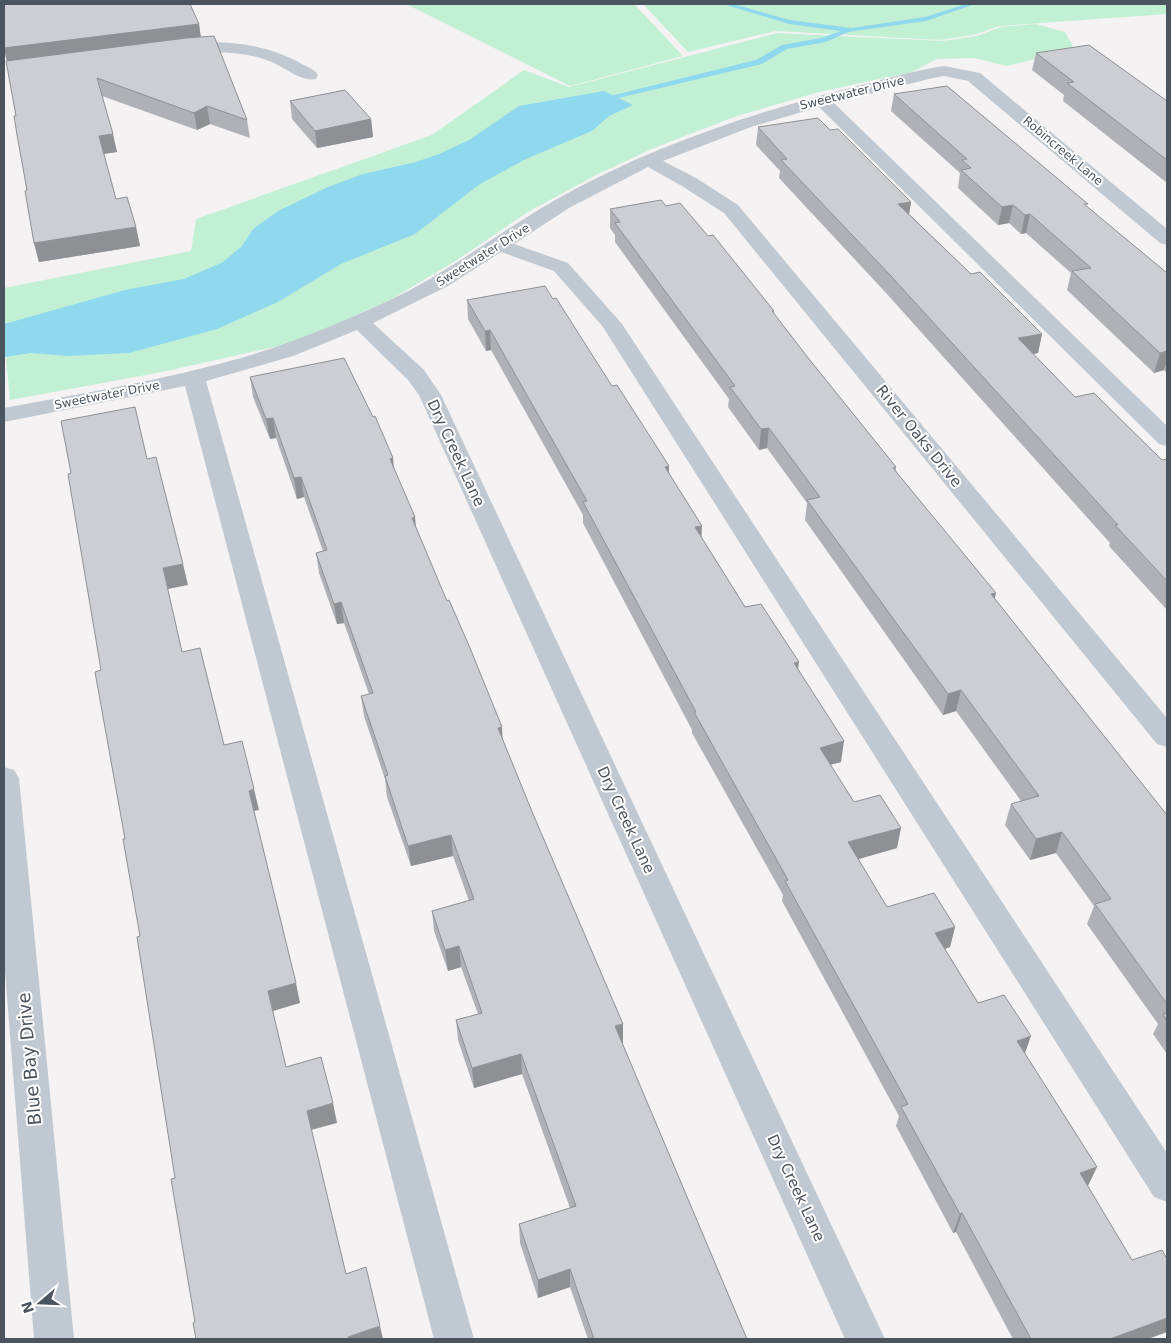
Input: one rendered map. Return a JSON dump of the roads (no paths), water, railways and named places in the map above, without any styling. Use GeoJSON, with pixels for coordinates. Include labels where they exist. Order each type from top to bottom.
{"type":"FeatureCollection","features":[{"type":"Feature","properties":{"kind":"street"},"geometry":{"type":"LineString","coordinates":[[169,50],[225,46],[255,50],[277,57],[310,75]]}},
{"type":"Feature","properties":{"kind":"street","name":"Sweetwater Drive"},"geometry":{"type":"LineString","coordinates":[[4,416],[148,387],[286,351],[359,321],[424,291],[561,205],[610,178],[713,134],[822,100],[934,72],[954,72]]}},
{"type":"Feature","properties":{"kind":"street","name":"Robincreek Lane"},"geometry":{"type":"LineString","coordinates":[[954,72],[974,77],[1167,239]]}},
{"type":"Feature","properties":{"kind":"street"},"geometry":{"type":"LineString","coordinates":[[822,100],[1167,439]]}},
{"type":"Feature","properties":{"kind":"street","name":"River Oaks Drive"},"geometry":{"type":"LineString","coordinates":[[649,161],[689,182],[731,209],[1167,737]]}},
{"type":"Feature","properties":{"kind":"street"},"geometry":{"type":"LineString","coordinates":[[499,245],[561,267],[611,324],[1167,1185]]}},
{"type":"Feature","properties":{"kind":"street","name":"Dry Creek Lane"},"geometry":{"type":"LineString","coordinates":[[359,321],[416,374],[430,395],[865,1339]]}},
{"type":"Feature","properties":{"kind":"street"},"geometry":{"type":"LineString","coordinates":[[194,376],[454,1339]]}},
{"type":"Feature","properties":{"kind":"street","name":"Blue Bay Drive"},"geometry":{"type":"LineString","coordinates":[[4,778],[10,934],[54,1339]]}},
{"type":"Feature","properties":{"kind":"water"},"geometry":{"type":"Polygon","coordinates":[[[604,91],[633,105],[609,116],[592,131],[526,159],[480,184],[415,234],[341,264],[278,302],[217,329],[129,353],[68,356],[31,353],[4,357],[4,324],[125,290],[184,279],[223,262],[242,246],[253,229],[278,211],[328,187],[363,174],[416,162],[439,154],[469,140],[519,106],[604,91]]]}},
{"type":"Feature","properties":{"kind":"waterway"},"geometry":{"type":"LineString","coordinates":[[726,4],[789,22],[851,30],[926,19],[972,4]]}},
{"type":"Feature","properties":{"kind":"waterway"},"geometry":{"type":"LineString","coordinates":[[617,97],[759,62],[785,47],[823,40],[845,32]]}}]}
